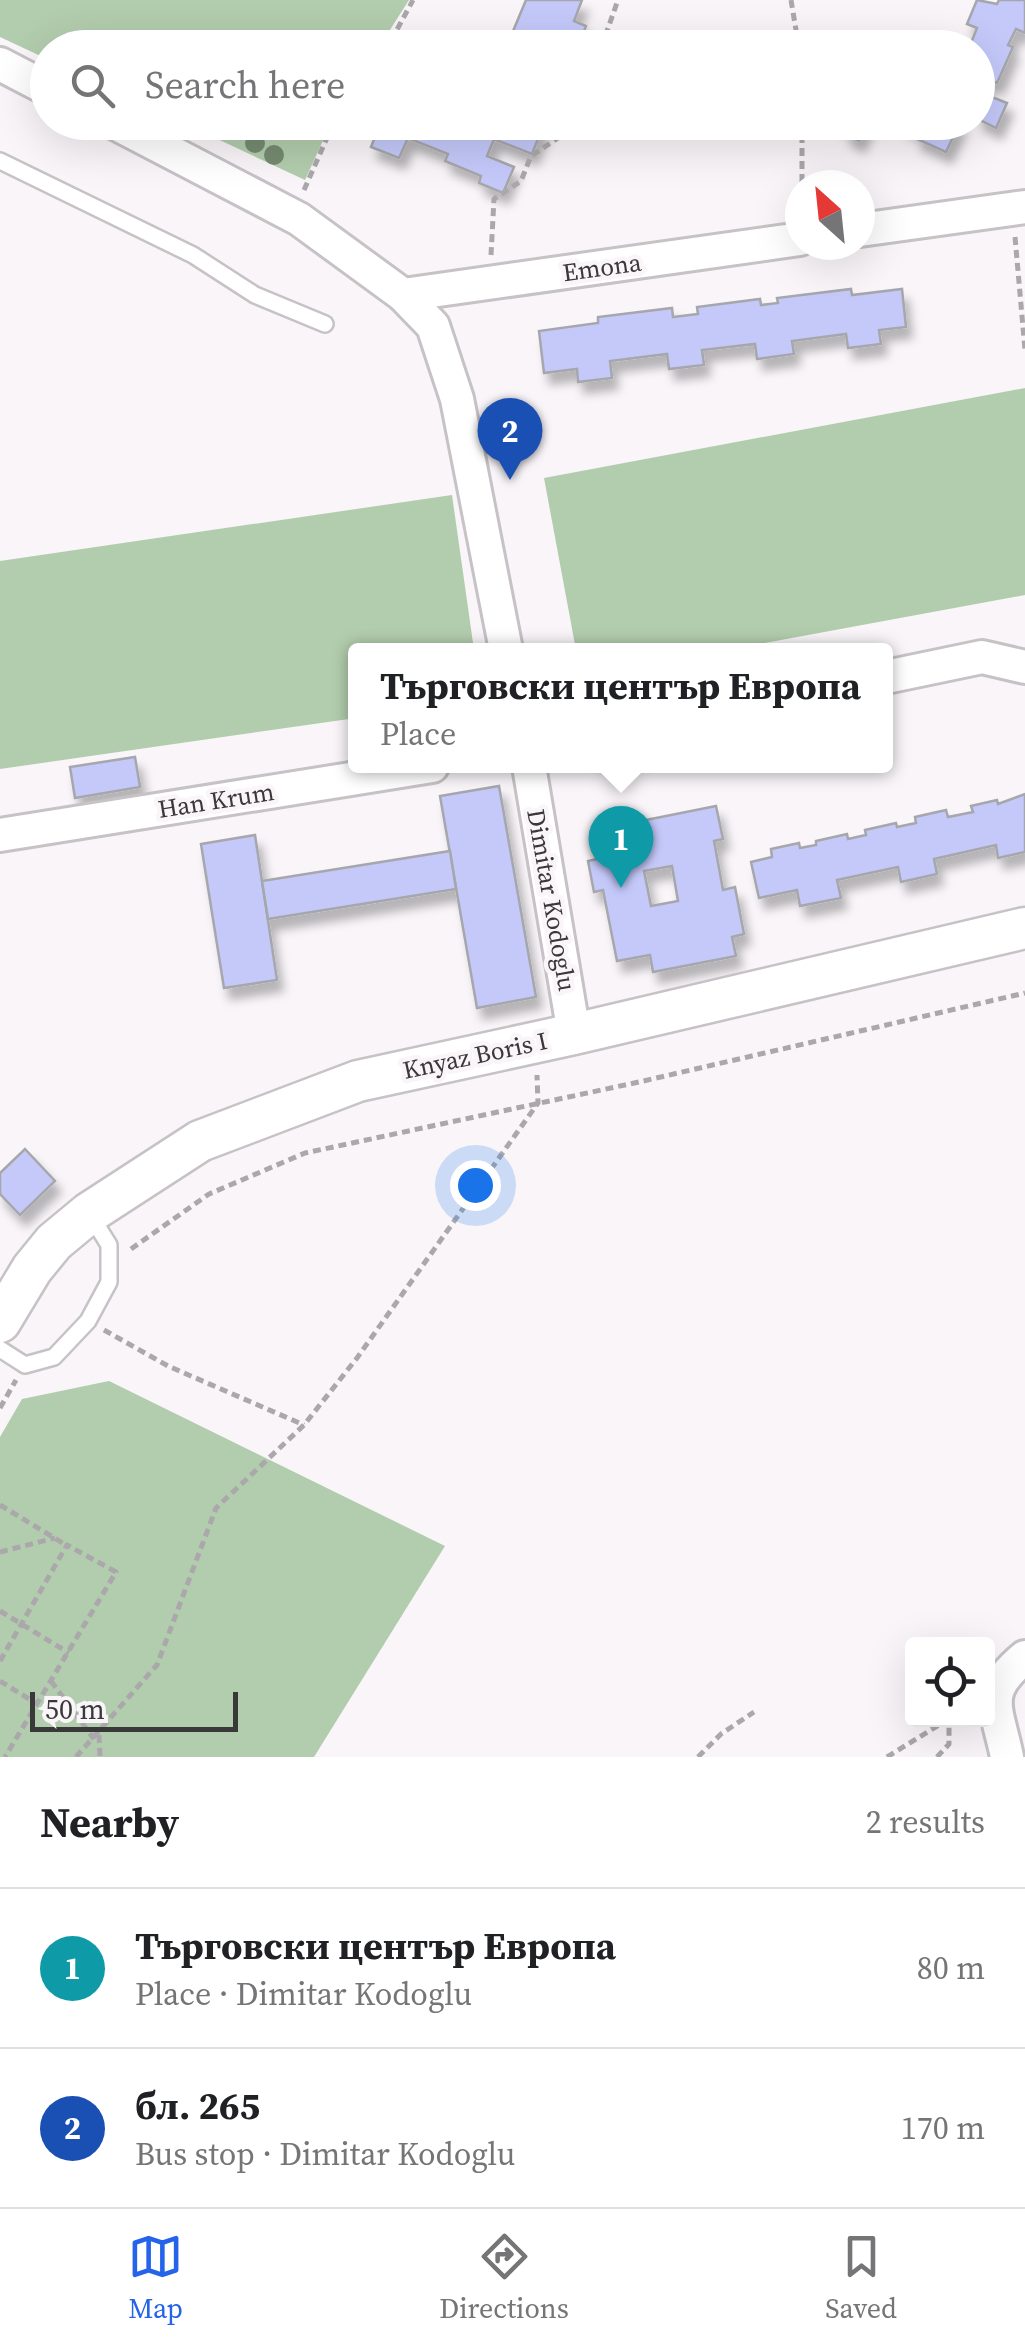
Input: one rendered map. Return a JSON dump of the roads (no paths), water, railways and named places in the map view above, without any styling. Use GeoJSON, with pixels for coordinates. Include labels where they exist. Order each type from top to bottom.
{"type":"FeatureCollection","features":[{"type":"Feature","properties":{"kind":"street"},"geometry":{"type":"LineString","coordinates":[[0,64],[30,80]]}},
{"type":"Feature","properties":{"kind":"street"},"geometry":{"type":"LineString","coordinates":[[147,140],[293,216],[404,295],[433,326],[457,399],[505,643]]}},
{"type":"Feature","properties":{"kind":"street"},"geometry":{"type":"LineString","coordinates":[[875,228],[1019,208]]}},
{"type":"Feature","properties":{"kind":"street","name":"Emona"},"geometry":{"type":"LineString","coordinates":[[404,295],[785,241]]}},
{"type":"Feature","properties":{"kind":"street"},"geometry":{"type":"LineString","coordinates":[[893,675],[982,657],[1025,667]]}},
{"type":"Feature","properties":{"kind":"street","name":"Han Krum"},"geometry":{"type":"LineString","coordinates":[[0,835],[388,773]]}},
{"type":"Feature","properties":{"kind":"street","name":"Dimitar Kodoglu"},"geometry":{"type":"LineString","coordinates":[[530,773],[574,1034]]}},
{"type":"Feature","properties":{"kind":"street","name":"Knyaz Boris I"},"geometry":{"type":"LineString","coordinates":[[0,1322],[54,1242],[88,1213],[200,1140],[358,1080],[574,1034],[1025,928]]}},
{"type":"Feature","properties":{"kind":"street"},"geometry":{"type":"LineString","coordinates":[[1007,1757],[994,1693],[1005,1674],[1025,1657]]}},
{"type":"Feature","properties":{"kind":"lane"},"geometry":{"type":"LineString","coordinates":[[0,161],[193,255],[255,295],[324,324]]}},
{"type":"Feature","properties":{"kind":"lane"},"geometry":{"type":"LineString","coordinates":[[0,1349],[24,1365],[54,1358],[88,1321],[108,1282],[109,1245],[88,1213]]}},
{"type":"Feature","properties":{"kind":"place","name":"бл. 265"},"geometry":{"type":"Point","coordinates":[510,480]}},
{"type":"Feature","properties":{"kind":"place","name":"Търговски център Европа"},"geometry":{"type":"Point","coordinates":[621,888]}}]}
